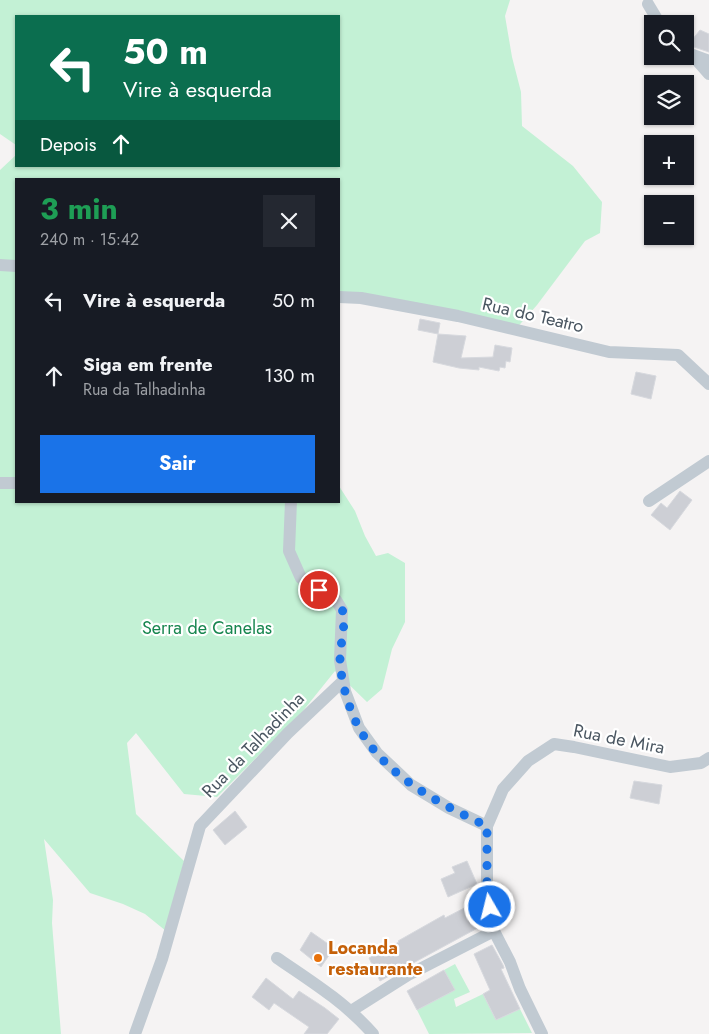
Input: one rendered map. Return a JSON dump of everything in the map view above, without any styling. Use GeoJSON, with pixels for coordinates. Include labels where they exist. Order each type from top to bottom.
{"type":"FeatureCollection","features":[{"type":"Feature","properties":{"kind":"street"},"geometry":{"type":"LineString","coordinates":[[648,4],[655,15]]}},
{"type":"Feature","properties":{"kind":"street"},"geometry":{"type":"LineString","coordinates":[[694,55],[709,62]]}},
{"type":"Feature","properties":{"kind":"street"},"geometry":{"type":"LineString","coordinates":[[694,58],[709,74]]}},
{"type":"Feature","properties":{"kind":"street"},"geometry":{"type":"LineString","coordinates":[[0,265],[15,266]]}},
{"type":"Feature","properties":{"kind":"street","name":"Rua do Teatro"},"geometry":{"type":"LineString","coordinates":[[340,297],[361,298],[458,316],[609,352],[678,355],[709,384]]}},
{"type":"Feature","properties":{"kind":"street"},"geometry":{"type":"LineString","coordinates":[[649,501],[709,461]]}},
{"type":"Feature","properties":{"kind":"street"},"geometry":{"type":"LineString","coordinates":[[0,483],[15,482]]}},
{"type":"Feature","properties":{"kind":"street"},"geometry":{"type":"LineString","coordinates":[[291,503],[289,551],[301,578],[336,600],[342,610],[340,660],[343,681],[359,728],[377,754],[411,785],[449,808],[487,826]]}},
{"type":"Feature","properties":{"kind":"street","name":"Rua da Talhadinha"},"geometry":{"type":"LineString","coordinates":[[134,1034],[162,959],[200,826],[294,727],[343,681]]}},
{"type":"Feature","properties":{"kind":"street","name":"Rua de Mira"},"geometry":{"type":"LineString","coordinates":[[542,1034],[494,931],[494,920],[487,893],[487,826],[503,789],[528,761],[554,744],[670,767],[701,763],[709,758]]}},
{"type":"Feature","properties":{"kind":"street"},"geometry":{"type":"LineString","coordinates":[[351,1011],[408,975],[494,931]]}},
{"type":"Feature","properties":{"kind":"street"},"geometry":{"type":"LineString","coordinates":[[277,958],[351,1011],[373,1034]]}},
{"type":"Feature","properties":{"kind":"green space","name":"Serra de Canelas"},"geometry":{"type":"Polygon","coordinates":[[[0,0],[510,0],[505,16],[512,57],[521,92],[522,126],[573,166],[602,202],[600,233],[585,241],[537,305],[514,331],[340,299],[340,178],[15,178],[15,503],[340,503],[340,488],[355,511],[365,536],[376,556],[388,553],[405,563],[405,622],[392,649],[382,689],[367,702],[335,671],[302,712],[217,797],[184,794],[136,733],[127,743],[136,814],[184,861],[166,931],[145,914],[90,893],[44,839],[53,900],[52,923],[61,1034],[0,1034],[0,170],[15,156],[15,167],[340,167],[340,15],[15,15],[15,144],[0,134],[0,0]]]}},
{"type":"Feature","properties":{"kind":"green space"},"geometry":{"type":"Polygon","coordinates":[[[455,964],[470,992],[454,999],[456,1007],[483,994],[496,1020],[520,1009],[532,1033],[429,1034],[417,1010],[454,990],[444,970],[455,964]]]}},
{"type":"Feature","properties":{"kind":"building"},"geometry":{"type":"Polygon","coordinates":[[[700,30],[709,34],[709,52],[694,47],[694,38],[700,30]]]}},
{"type":"Feature","properties":{"kind":"building"},"geometry":{"type":"Polygon","coordinates":[[[420,319],[440,323],[438,334],[418,330],[420,319]]]}},
{"type":"Feature","properties":{"kind":"building"},"geometry":{"type":"Polygon","coordinates":[[[438,334],[466,336],[461,358],[493,357],[495,345],[512,348],[510,362],[506,361],[505,368],[500,367],[499,371],[479,367],[479,370],[459,368],[433,362],[438,334]]]}},
{"type":"Feature","properties":{"kind":"building"},"geometry":{"type":"Polygon","coordinates":[[[636,372],[656,376],[651,399],[631,394],[636,372]]]}},
{"type":"Feature","properties":{"kind":"building"},"geometry":{"type":"Polygon","coordinates":[[[680,491],[692,500],[670,530],[651,515],[661,503],[667,508],[680,491]]]}},
{"type":"Feature","properties":{"kind":"building"},"geometry":{"type":"Polygon","coordinates":[[[634,781],[662,785],[659,804],[630,798],[634,781]]]}},
{"type":"Feature","properties":{"kind":"building"},"geometry":{"type":"Polygon","coordinates":[[[235,811],[247,827],[225,845],[213,830],[235,811]]]}},
{"type":"Feature","properties":{"kind":"building"},"geometry":{"type":"Polygon","coordinates":[[[467,861],[477,884],[448,897],[441,879],[455,873],[452,867],[467,861]]]}},
{"type":"Feature","properties":{"kind":"building"},"geometry":{"type":"Polygon","coordinates":[[[474,903],[485,924],[380,981],[369,958],[444,915],[445,918],[474,903]]]}},
{"type":"Feature","properties":{"kind":"building","name":"Locanda restaurante"},"geometry":{"type":"Polygon","coordinates":[[[311,932],[334,948],[321,967],[300,950],[311,932]]]}},
{"type":"Feature","properties":{"kind":"building"},"geometry":{"type":"Polygon","coordinates":[[[492,945],[503,965],[504,968],[501,969],[520,1009],[496,1020],[483,994],[490,990],[474,954],[492,945]]]}},
{"type":"Feature","properties":{"kind":"building"},"geometry":{"type":"Polygon","coordinates":[[[444,970],[455,990],[417,1010],[407,991],[444,970]]]}},
{"type":"Feature","properties":{"kind":"building"},"geometry":{"type":"Polygon","coordinates":[[[266,978],[293,999],[299,991],[339,1019],[327,1034],[304,1034],[309,1027],[274,1003],[269,1010],[252,997],[266,978]]]}},
{"type":"Feature","properties":{"kind":"place","name":"Locanda restaurante"},"geometry":{"type":"Point","coordinates":[318,958]}},
{"type":"Feature","properties":{"kind":"route"},"geometry":{"type":"LineString","coordinates":[[319,590],[336,600],[342,610],[343,624],[340,660],[345,690],[359,728],[377,754],[411,785],[449,808],[487,826],[487,893],[490,907]]}}]}
